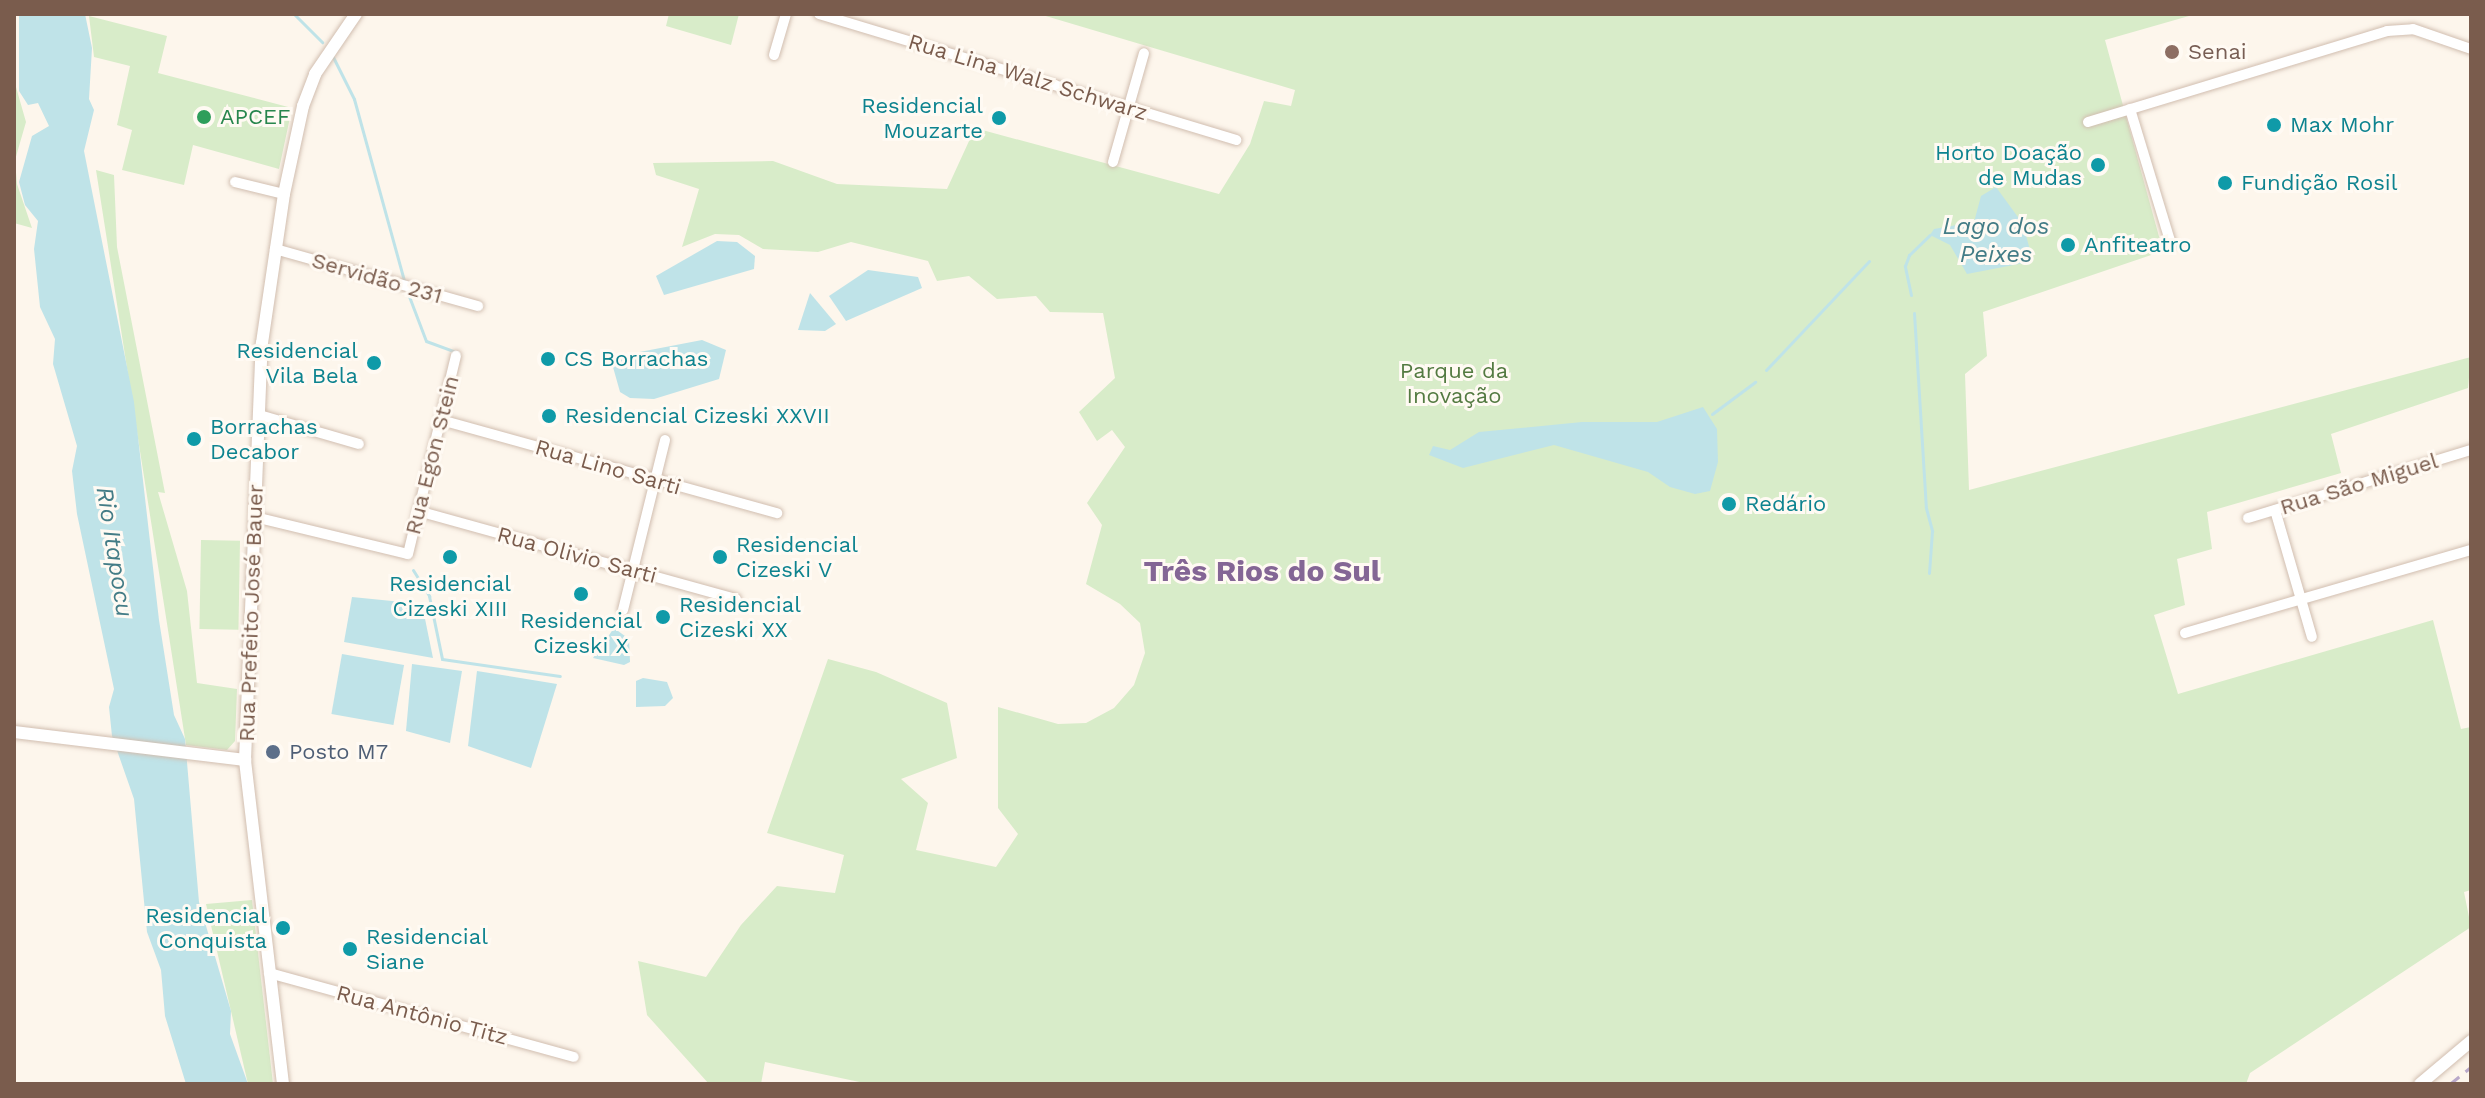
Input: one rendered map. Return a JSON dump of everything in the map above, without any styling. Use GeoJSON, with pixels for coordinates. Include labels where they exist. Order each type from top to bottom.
{"type":"FeatureCollection","features":[{"type":"Feature","properties":{"kind":"street","name":"Rua Prefeito José Bauer"},"geometry":{"type":"LineString","coordinates":[[283,1084],[245,760],[259,415],[275,249],[284,194],[315,74],[356,14]]}},
{"type":"Feature","properties":{"kind":"street"},"geometry":{"type":"LineString","coordinates":[[774,55],[786,14]]}},
{"type":"Feature","properties":{"kind":"street","name":"Rua Lina Walz Schwarz"},"geometry":{"type":"LineString","coordinates":[[819,14],[1236,140]]}},
{"type":"Feature","properties":{"kind":"street"},"geometry":{"type":"LineString","coordinates":[[2088,122],[2399,29],[2471,49]]}},
{"type":"Feature","properties":{"kind":"street"},"geometry":{"type":"LineString","coordinates":[[1113,162],[1144,53]]}},
{"type":"Feature","properties":{"kind":"street"},"geometry":{"type":"LineString","coordinates":[[2130,109],[2171,244]]}},
{"type":"Feature","properties":{"kind":"street"},"geometry":{"type":"LineString","coordinates":[[235,182],[284,194]]}},
{"type":"Feature","properties":{"kind":"street","name":"Servidão 231"},"geometry":{"type":"LineString","coordinates":[[275,249],[478,306]]}},
{"type":"Feature","properties":{"kind":"street","name":"Rua Egon Stein"},"geometry":{"type":"LineString","coordinates":[[255,517],[408,554],[456,356]]}},
{"type":"Feature","properties":{"kind":"street"},"geometry":{"type":"LineString","coordinates":[[259,415],[359,444]]}},
{"type":"Feature","properties":{"kind":"street","name":"Rua Lino Sarti"},"geometry":{"type":"LineString","coordinates":[[441,420],[777,513]]}},
{"type":"Feature","properties":{"kind":"street"},"geometry":{"type":"LineString","coordinates":[[623,610],[665,440]]}},
{"type":"Feature","properties":{"kind":"street","name":"Rua São Miguel"},"geometry":{"type":"LineString","coordinates":[[2248,518],[2471,450]]}},
{"type":"Feature","properties":{"kind":"street"},"geometry":{"type":"LineString","coordinates":[[2275,510],[2312,637]]}},
{"type":"Feature","properties":{"kind":"street","name":"Rua Olivio Sarti"},"geometry":{"type":"LineString","coordinates":[[418,511],[736,599]]}},
{"type":"Feature","properties":{"kind":"street"},"geometry":{"type":"LineString","coordinates":[[2185,633],[2471,550]]}},
{"type":"Feature","properties":{"kind":"street"},"geometry":{"type":"LineString","coordinates":[[14,732],[245,760]]}},
{"type":"Feature","properties":{"kind":"street","name":"Rua Antônio Titz"},"geometry":{"type":"LineString","coordinates":[[269,973],[574,1057]]}},
{"type":"Feature","properties":{"kind":"street"},"geometry":{"type":"LineString","coordinates":[[2420,1084],[2471,1041]]}},
{"type":"Feature","properties":{"kind":"green space"},"geometry":{"type":"Polygon","coordinates":[[[669,14],[739,14],[731,45],[666,26],[669,14]]]}},
{"type":"Feature","properties":{"kind":"green space","name":"Parque da Inovação"},"geometry":{"type":"Polygon","coordinates":[[[1039,14],[2196,14],[2105,40],[2163,251],[1983,312],[1987,356],[1965,374],[1969,490],[2471,357],[2468,388],[2331,434],[2341,473],[2207,512],[2212,549],[2177,559],[2185,605],[2154,615],[2178,694],[2433,620],[2461,729],[2471,727],[2471,890],[2464,892],[2471,927],[2250,1073],[2246,1084],[869,1084],[765,1062],[761,1084],[709,1084],[647,1015],[638,961],[706,977],[741,925],[777,886],[835,893],[844,855],[767,833],[828,659],[876,672],[947,703],[957,758],[901,779],[928,803],[916,850],[996,867],[1018,834],[998,808],[998,707],[1058,724],[1086,723],[1114,708],[1134,685],[1145,653],[1140,623],[1120,604],[1086,584],[1102,525],[1087,503],[1125,447],[1112,430],[1097,441],[1079,412],[1115,378],[1103,313],[1050,312],[1036,296],[997,299],[969,276],[937,281],[928,261],[851,242],[818,252],[763,249],[739,235],[715,234],[682,247],[699,189],[656,175],[653,163],[773,161],[837,184],[947,189],[975,128],[1219,194],[1250,144],[1264,101],[1291,106],[1295,90],[1039,14]]]}},
{"type":"Feature","properties":{"kind":"green space","name":"APCEF"},"geometry":{"type":"Polygon","coordinates":[[[89,16],[167,36],[158,73],[292,108],[279,169],[193,145],[184,185],[122,170],[132,130],[117,125],[130,66],[94,57],[89,16]]]}},
{"type":"Feature","properties":{"kind":"green space"},"geometry":{"type":"Polygon","coordinates":[[[14,80],[26,122],[15,160],[17,184],[32,228],[14,223],[14,80]]]}},
{"type":"Feature","properties":{"kind":"green space"},"geometry":{"type":"Polygon","coordinates":[[[96,170],[114,175],[117,247],[165,493],[158,492],[187,591],[197,683],[237,689],[235,741],[227,750],[186,745],[96,170]]]}},
{"type":"Feature","properties":{"kind":"green space"},"geometry":{"type":"Polygon","coordinates":[[[201,540],[240,541],[238,630],[199,629],[201,540]]]}},
{"type":"Feature","properties":{"kind":"green space"},"geometry":{"type":"Polygon","coordinates":[[[252,900],[273,1084],[248,1084],[206,904],[252,900]]]}},
{"type":"Feature","properties":{"kind":"water","name":"Rio Itapocu"},"geometry":{"type":"Polygon","coordinates":[[[19,14],[85,14],[92,48],[89,99],[94,110],[84,151],[134,402],[159,620],[174,715],[185,739],[199,902],[231,1011],[230,1034],[248,1084],[186,1084],[165,1016],[161,970],[147,932],[134,799],[112,736],[109,707],[114,689],[77,514],[72,471],[77,446],[53,364],[55,339],[40,307],[34,249],[38,221],[25,205],[19,182],[32,136],[49,126],[38,103],[28,105],[19,91],[19,14]]]}},
{"type":"Feature","properties":{"kind":"water","name":"Lago dos Peixes"},"geometry":{"type":"Polygon","coordinates":[[[1996,187],[2023,224],[2031,254],[2024,263],[1967,274],[1950,245],[1930,235],[1934,229],[1974,222],[1981,196],[1996,187]]]}},
{"type":"Feature","properties":{"kind":"water"},"geometry":{"type":"Polygon","coordinates":[[[717,241],[737,242],[755,256],[754,269],[664,295],[656,276],[717,241]]]}},
{"type":"Feature","properties":{"kind":"water"},"geometry":{"type":"Polygon","coordinates":[[[868,270],[918,277],[922,288],[846,321],[829,296],[868,270]]]}},
{"type":"Feature","properties":{"kind":"water"},"geometry":{"type":"Polygon","coordinates":[[[810,293],[836,324],[825,331],[798,330],[810,293]]]}},
{"type":"Feature","properties":{"kind":"water"},"geometry":{"type":"Polygon","coordinates":[[[702,340],[726,350],[719,379],[654,399],[630,398],[620,392],[613,367],[624,355],[702,340]]]}},
{"type":"Feature","properties":{"kind":"water"},"geometry":{"type":"Polygon","coordinates":[[[1703,407],[1717,429],[1718,462],[1710,491],[1695,494],[1670,487],[1648,472],[1554,445],[1463,468],[1429,455],[1433,446],[1450,450],[1479,432],[1582,422],[1657,422],[1703,407]]]}},
{"type":"Feature","properties":{"kind":"water"},"geometry":{"type":"Polygon","coordinates":[[[352,597],[422,604],[433,658],[344,642],[352,597]]]}},
{"type":"Feature","properties":{"kind":"water"},"geometry":{"type":"Polygon","coordinates":[[[614,628],[629,639],[630,662],[624,665],[593,658],[614,628]]]}},
{"type":"Feature","properties":{"kind":"water"},"geometry":{"type":"Polygon","coordinates":[[[342,654],[404,665],[393,725],[331,714],[342,654]]]}},
{"type":"Feature","properties":{"kind":"water"},"geometry":{"type":"Polygon","coordinates":[[[412,664],[462,671],[450,743],[406,731],[412,664]]]}},
{"type":"Feature","properties":{"kind":"water"},"geometry":{"type":"Polygon","coordinates":[[[477,671],[557,684],[531,768],[468,746],[477,671]]]}},
{"type":"Feature","properties":{"kind":"water"},"geometry":{"type":"Polygon","coordinates":[[[643,678],[667,682],[673,698],[665,706],[636,707],[636,681],[643,678]]]}},
{"type":"Feature","properties":{"kind":"waterway"},"geometry":{"type":"LineString","coordinates":[[294,14],[322,42]]}},
{"type":"Feature","properties":{"kind":"waterway"},"geometry":{"type":"LineString","coordinates":[[333,57],[354,99],[404,281]]}},
{"type":"Feature","properties":{"kind":"waterway"},"geometry":{"type":"LineString","coordinates":[[1911,295],[1905,266],[1909,255],[1930,235]]}},
{"type":"Feature","properties":{"kind":"waterway"},"geometry":{"type":"LineString","coordinates":[[1766,370],[1869,261]]}},
{"type":"Feature","properties":{"kind":"waterway"},"geometry":{"type":"LineString","coordinates":[[407,291],[426,341],[457,352]]}},
{"type":"Feature","properties":{"kind":"waterway"},"geometry":{"type":"LineString","coordinates":[[1914,313],[1926,508],[1932,531],[1929,573]]}},
{"type":"Feature","properties":{"kind":"waterway"},"geometry":{"type":"LineString","coordinates":[[1712,414],[1755,382]]}},
{"type":"Feature","properties":{"kind":"waterway"},"geometry":{"type":"LineString","coordinates":[[413,570],[429,596],[442,659],[560,676]]}},
{"type":"Feature","properties":{"kind":"railway"},"geometry":{"type":"LineString","coordinates":[[2450,1084],[2471,1067]]}},
{"type":"Feature","properties":{"kind":"place","name":"Senai"},"geometry":{"type":"Point","coordinates":[2172,52]}},
{"type":"Feature","properties":{"kind":"place","name":"APCEF"},"geometry":{"type":"Point","coordinates":[204,117]}},
{"type":"Feature","properties":{"kind":"place","name":"Residencial Mouzarte"},"geometry":{"type":"Point","coordinates":[999,118]}},
{"type":"Feature","properties":{"kind":"place","name":"Max Mohr"},"geometry":{"type":"Point","coordinates":[2274,125]}},
{"type":"Feature","properties":{"kind":"place","name":"Horto Doação de Mudas"},"geometry":{"type":"Point","coordinates":[2098,165]}},
{"type":"Feature","properties":{"kind":"place","name":"Fundição Rosil"},"geometry":{"type":"Point","coordinates":[2225,183]}},
{"type":"Feature","properties":{"kind":"place","name":"Anfiteatro"},"geometry":{"type":"Point","coordinates":[2068,245]}},
{"type":"Feature","properties":{"kind":"place","name":"CS Borrachas"},"geometry":{"type":"Point","coordinates":[548,359]}},
{"type":"Feature","properties":{"kind":"place","name":"Residencial Vila Bela"},"geometry":{"type":"Point","coordinates":[374,363]}},
{"type":"Feature","properties":{"kind":"place","name":"Residencial Cizeski XXVII"},"geometry":{"type":"Point","coordinates":[549,416]}},
{"type":"Feature","properties":{"kind":"place","name":"Borrachas Decabor"},"geometry":{"type":"Point","coordinates":[194,439]}},
{"type":"Feature","properties":{"kind":"place","name":"Redário"},"geometry":{"type":"Point","coordinates":[1729,504]}},
{"type":"Feature","properties":{"kind":"place","name":"Residencial Cizeski XIII"},"geometry":{"type":"Point","coordinates":[450,557]}},
{"type":"Feature","properties":{"kind":"place","name":"Residencial Cizeski V"},"geometry":{"type":"Point","coordinates":[720,557]}},
{"type":"Feature","properties":{"kind":"place","name":"Residencial Cizeski X"},"geometry":{"type":"Point","coordinates":[581,594]}},
{"type":"Feature","properties":{"kind":"place","name":"Residencial Cizeski XX"},"geometry":{"type":"Point","coordinates":[663,617]}},
{"type":"Feature","properties":{"kind":"place","name":"Posto M7"},"geometry":{"type":"Point","coordinates":[273,752]}},
{"type":"Feature","properties":{"kind":"place","name":"Residencial Conquista"},"geometry":{"type":"Point","coordinates":[283,928]}},
{"type":"Feature","properties":{"kind":"place","name":"Residencial Siane"},"geometry":{"type":"Point","coordinates":[350,949]}},
{"type":"Feature","properties":{"kind":"district","name":"Três Rios do Sul"},"geometry":{"type":"Point","coordinates":[1262,571]}}]}
